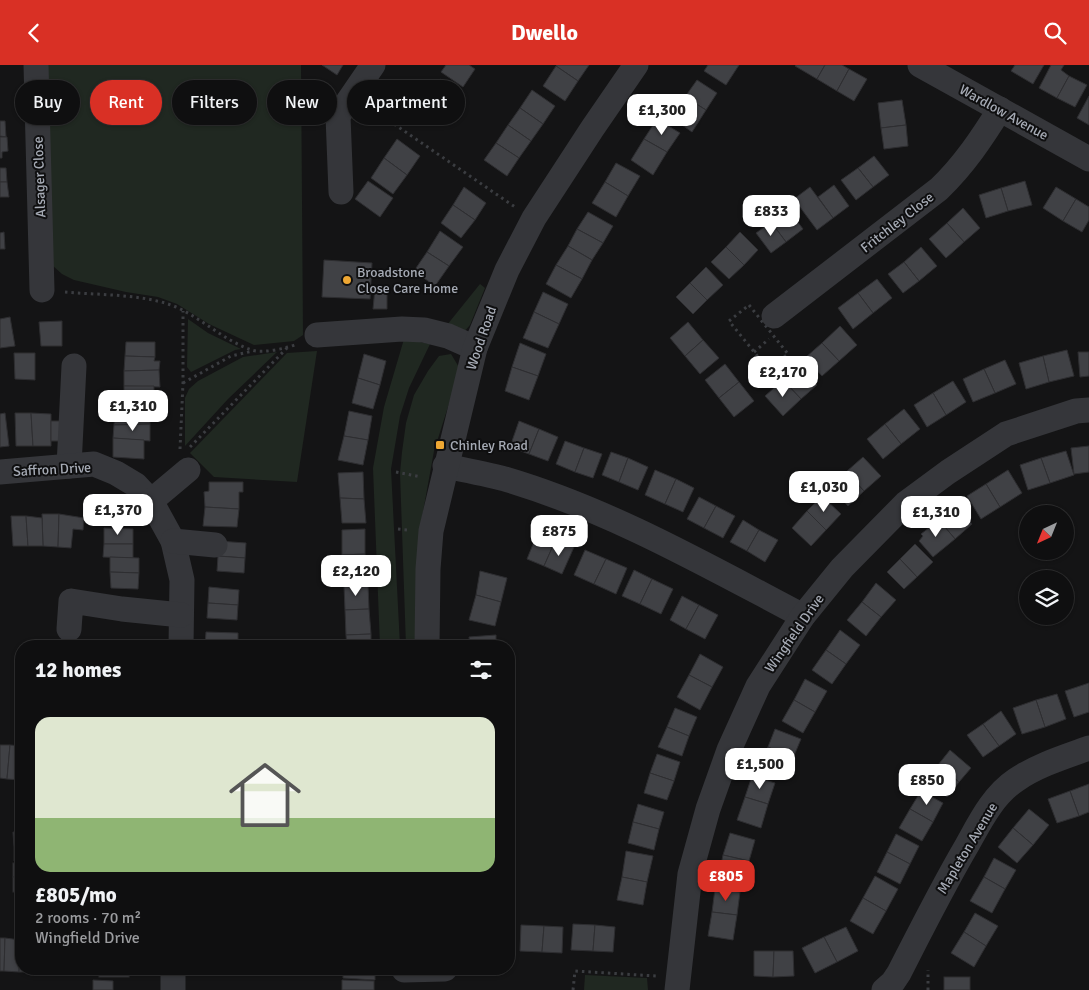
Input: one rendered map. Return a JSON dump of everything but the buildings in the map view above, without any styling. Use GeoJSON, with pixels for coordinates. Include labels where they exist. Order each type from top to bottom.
{"type":"FeatureCollection","features":[{"type":"Feature","properties":{"kind":"street","name":"Alsager Close"},"geometry":{"type":"LineString","coordinates":[[36,65],[42,290]]}},
{"type":"Feature","properties":{"kind":"street"},"geometry":{"type":"LineString","coordinates":[[341,192],[338,116],[373,65]]}},
{"type":"Feature","properties":{"kind":"street","name":"Wood Road"},"geometry":{"type":"LineString","coordinates":[[427,640],[428,569],[431,531],[445,466],[475,348],[507,269],[534,218],[636,65]]}},
{"type":"Feature","properties":{"kind":"street","name":"Wardlow Avenue"},"geometry":{"type":"LineString","coordinates":[[920,65],[1089,159]]}},
{"type":"Feature","properties":{"kind":"street","name":"Fritchley Close"},"geometry":{"type":"LineString","coordinates":[[774,326],[956,173],[973,152],[1000,109]]}},
{"type":"Feature","properties":{"kind":"street"},"geometry":{"type":"LineString","coordinates":[[317,335],[402,329],[424,330],[448,336],[475,348]]}},
{"type":"Feature","properties":{"kind":"street"},"geometry":{"type":"LineString","coordinates":[[69,466],[74,365]]}},
{"type":"Feature","properties":{"kind":"street","name":"Wingfield Drive"},"geometry":{"type":"LineString","coordinates":[[678,983],[690,874],[708,809],[728,750],[758,686],[802,616],[842,568],[906,503],[1006,434],[1076,411],[1089,410]]}},
{"type":"Feature","properties":{"kind":"street"},"geometry":{"type":"LineString","coordinates":[[151,501],[185,459]]}},
{"type":"Feature","properties":{"kind":"street","name":"Saffron Drive"},"geometry":{"type":"LineString","coordinates":[[0,472],[94,464],[116,473],[136,485],[151,501],[174,541],[182,581],[181,640]]}},
{"type":"Feature","properties":{"kind":"street"},"geometry":{"type":"LineString","coordinates":[[445,466],[504,479],[548,494],[638,531],[802,616]]}},
{"type":"Feature","properties":{"kind":"street"},"geometry":{"type":"LineString","coordinates":[[174,541],[215,545]]}},
{"type":"Feature","properties":{"kind":"street"},"geometry":{"type":"LineString","coordinates":[[69,629],[71,594],[122,609],[181,615]]}},
{"type":"Feature","properties":{"kind":"street","name":"Mapleton Avenue"},"geometry":{"type":"LineString","coordinates":[[884,990],[899,973],[934,902],[994,801],[1014,781],[1028,773],[1046,763],[1089,748]]}},
{"type":"Feature","properties":{"kind":"street"},"geometry":{"type":"LineString","coordinates":[[173,975],[173,990]]}},
{"type":"Feature","properties":{"kind":"street"},"geometry":{"type":"LineString","coordinates":[[445,975],[445,990]]}},
{"type":"Feature","properties":{"kind":"path"},"geometry":{"type":"LineString","coordinates":[[395,125],[515,207]]}},
{"type":"Feature","properties":{"kind":"path"},"geometry":{"type":"LineString","coordinates":[[42,290],[149,299],[183,310],[208,327],[254,351]]}},
{"type":"Feature","properties":{"kind":"path"},"geometry":{"type":"LineString","coordinates":[[749,305],[774,326],[788,354],[768,369],[729,321],[749,305]]}},
{"type":"Feature","properties":{"kind":"path"},"geometry":{"type":"LineString","coordinates":[[183,310],[185,459]]}},
{"type":"Feature","properties":{"kind":"path"},"geometry":{"type":"LineString","coordinates":[[754,352],[774,326]]}},
{"type":"Feature","properties":{"kind":"path"},"geometry":{"type":"LineString","coordinates":[[183,383],[231,356],[254,351],[288,348],[317,335]]}},
{"type":"Feature","properties":{"kind":"path"},"geometry":{"type":"LineString","coordinates":[[185,459],[288,348]]}},
{"type":"Feature","properties":{"kind":"path"},"geometry":{"type":"LineString","coordinates":[[573,990],[575,971],[678,983]]}},
{"type":"Feature","properties":{"kind":"shaded area"},"geometry":{"type":"Polygon","coordinates":[[[46,65],[301,65],[301,80],[267,80],[267,125],[301,125],[303,335],[294,341],[254,345],[209,324],[177,304],[158,297],[74,280],[62,274],[52,265],[48,125],[80,125],[80,80],[46,80],[46,65]]]}},
{"type":"Feature","properties":{"kind":"shaded area"},"geometry":{"type":"Polygon","coordinates":[[[480,284],[485,288],[470,325],[464,332],[447,325],[480,284]]]}},
{"type":"Feature","properties":{"kind":"shaded area"},"geometry":{"type":"Polygon","coordinates":[[[188,319],[208,333],[241,349],[235,350],[191,372],[187,367],[188,319]]]}},
{"type":"Feature","properties":{"kind":"shaded area"},"geometry":{"type":"Polygon","coordinates":[[[404,339],[430,344],[409,388],[400,416],[391,469],[400,640],[380,640],[373,468],[384,407],[404,339]]]}},
{"type":"Feature","properties":{"kind":"shaded area"},"geometry":{"type":"Polygon","coordinates":[[[317,351],[297,482],[214,477],[190,453],[287,353],[317,351]]]}},
{"type":"Feature","properties":{"kind":"shaded area"},"geometry":{"type":"Polygon","coordinates":[[[277,352],[228,399],[185,446],[185,398],[189,389],[198,381],[243,357],[277,352]]]}},
{"type":"Feature","properties":{"kind":"shaded area"},"geometry":{"type":"Polygon","coordinates":[[[451,354],[460,369],[434,451],[421,523],[419,640],[406,640],[400,473],[402,452],[406,423],[414,395],[439,356],[451,354]]]}},
{"type":"Feature","properties":{"kind":"shaded area"},"geometry":{"type":"Polygon","coordinates":[[[585,975],[647,978],[648,990],[584,990],[585,975]]]}},
{"type":"Feature","properties":{"kind":"place","name":"Broadstone Close Care Home"},"geometry":{"type":"Point","coordinates":[347,280]}},
{"type":"Feature","properties":{"kind":"place","name":"Chinley Road"},"geometry":{"type":"Point","coordinates":[440,445]}}]}
